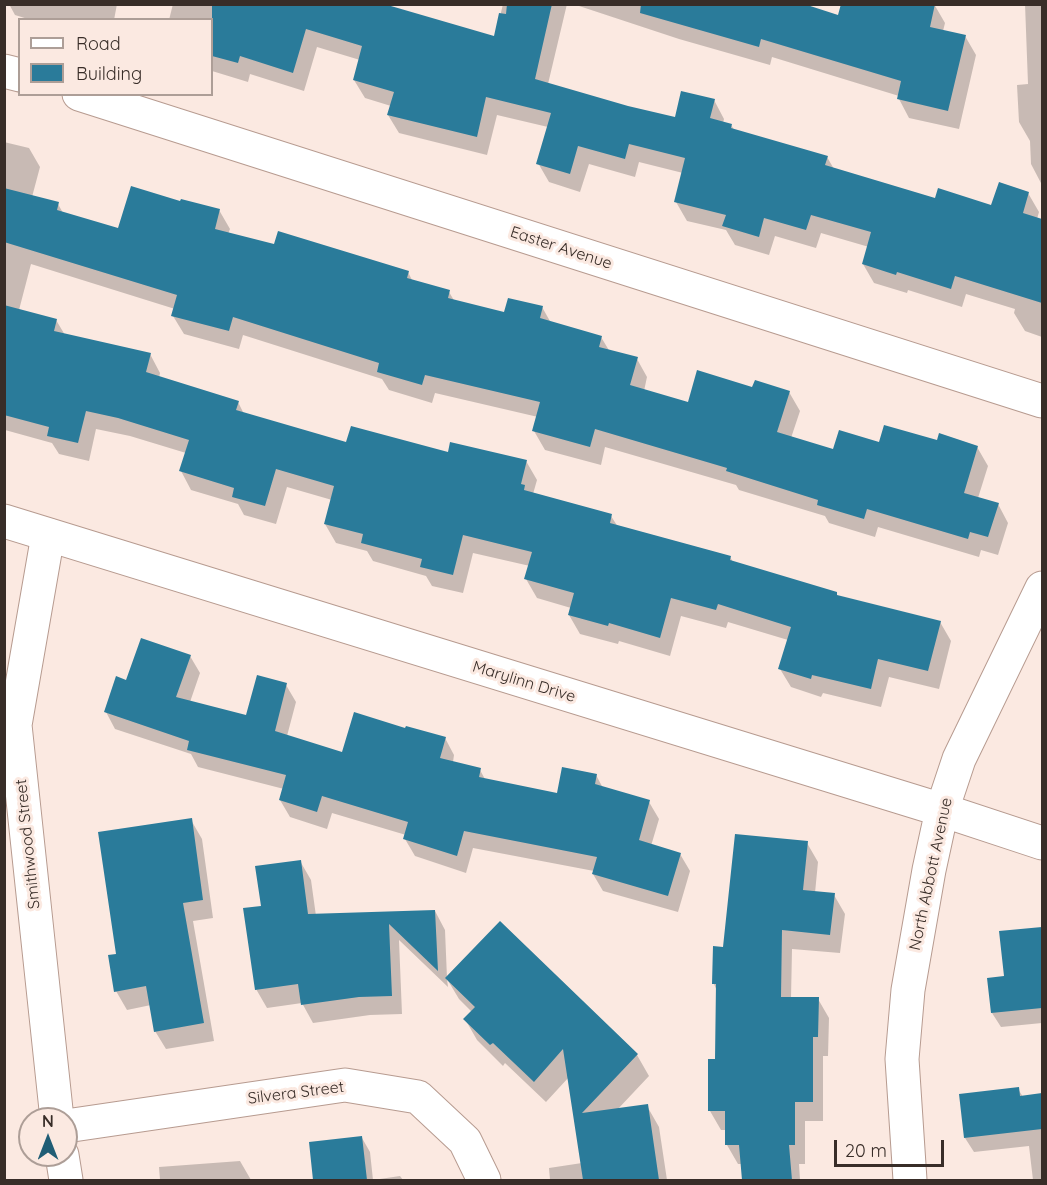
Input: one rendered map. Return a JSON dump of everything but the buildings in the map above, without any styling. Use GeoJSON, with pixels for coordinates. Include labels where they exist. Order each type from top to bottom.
{"type":"FeatureCollection","features":[{"type":"Feature","properties":{"kind":"street","name":"Easter Avenue"},"geometry":{"type":"LineString","coordinates":[[85,96],[1042,401]]}},
{"type":"Feature","properties":{"kind":"street","name":"Marylinn Drive"},"geometry":{"type":"LineString","coordinates":[[4,521],[942,810],[1042,843]]}},
{"type":"Feature","properties":{"kind":"street","name":"Smithwood Street"},"geometry":{"type":"LineString","coordinates":[[48,536],[15,725],[56,1107]]}},
{"type":"Feature","properties":{"kind":"street","name":"North Abbott Avenue"},"geometry":{"type":"LineString","coordinates":[[910,1180],[902,1059],[908,990],[942,810],[959,759],[1042,588]]}},
{"type":"Feature","properties":{"kind":"street","name":"Silvera Street"},"geometry":{"type":"LineString","coordinates":[[78,1124],[345,1085],[418,1097],[465,1141],[484,1180]]}}]}
